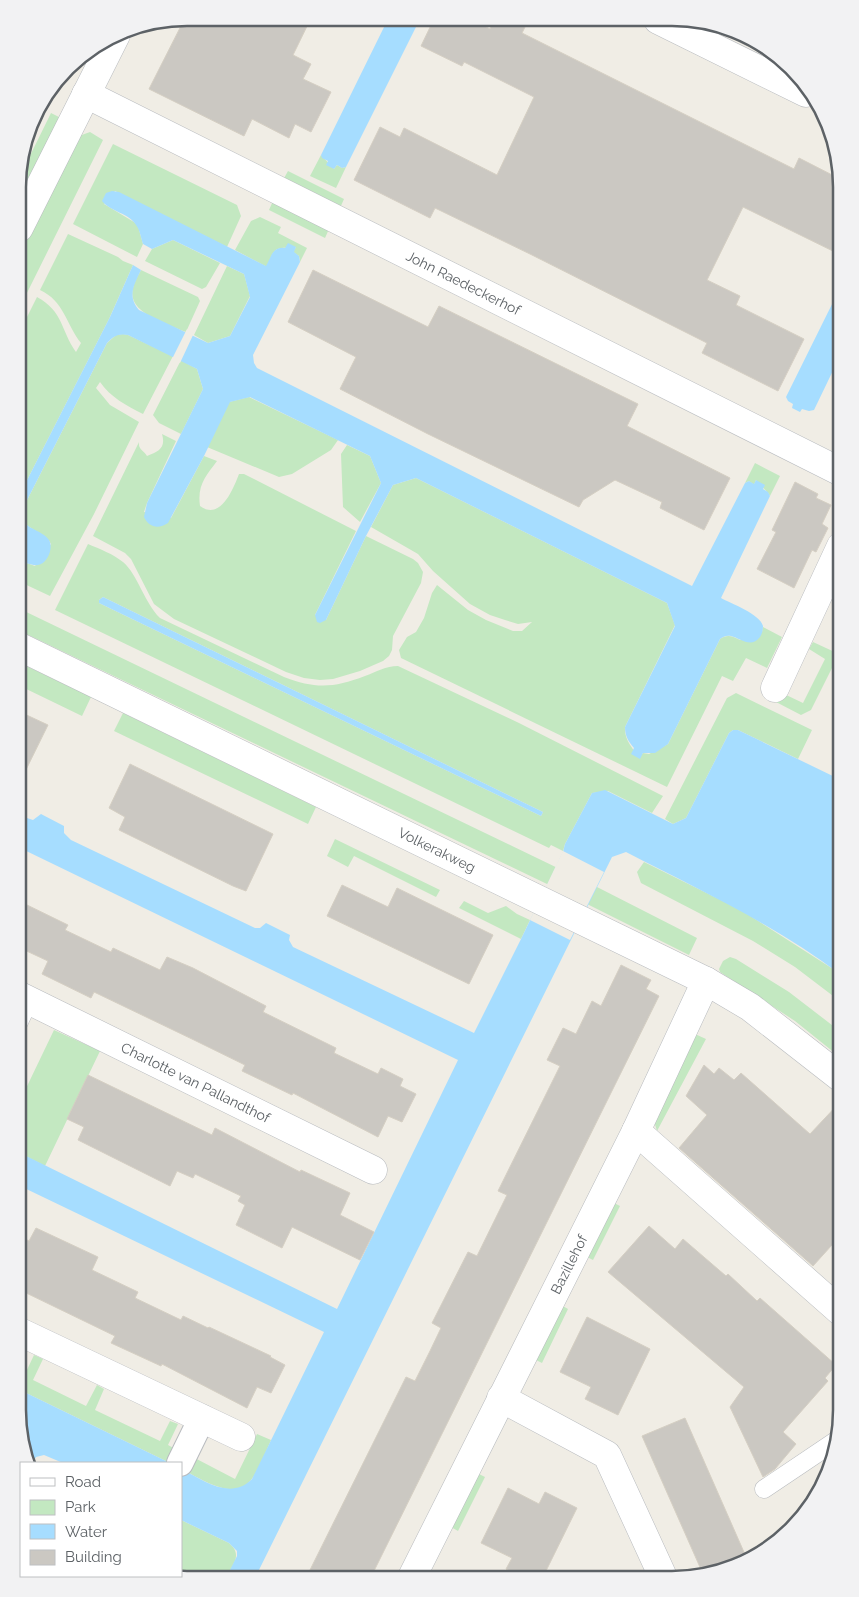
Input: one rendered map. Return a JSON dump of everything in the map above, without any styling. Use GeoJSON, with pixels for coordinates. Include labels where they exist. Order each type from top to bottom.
{"type":"FeatureCollection","features":[{"type":"Feature","properties":{"kind":"street"},"geometry":{"type":"LineString","coordinates":[[670,26],[800,90]]}},
{"type":"Feature","properties":{"kind":"street"},"geometry":{"type":"LineString","coordinates":[[26,214],[110,46]]}},
{"type":"Feature","properties":{"kind":"street","name":"John Raedeckerhof"},"geometry":{"type":"LineString","coordinates":[[86,94],[833,468]]}},
{"type":"Feature","properties":{"kind":"street"},"geometry":{"type":"LineString","coordinates":[[775,688],[833,564]]}},
{"type":"Feature","properties":{"kind":"street","name":"Volkerakweg"},"geometry":{"type":"LineString","coordinates":[[26,650],[706,981],[750,1007],[832,1071]]}},
{"type":"Feature","properties":{"kind":"street","name":"Bazillehof"},"geometry":{"type":"LineString","coordinates":[[415,1571],[636,1131],[706,981]]}},
{"type":"Feature","properties":{"kind":"street","name":"Charlotte van Pallandthof"},"geometry":{"type":"LineString","coordinates":[[26,1009],[373,1170]]}},
{"type":"Feature","properties":{"kind":"street"},"geometry":{"type":"LineString","coordinates":[[636,1131],[832,1304]]}},
{"type":"Feature","properties":{"kind":"street"},"geometry":{"type":"LineString","coordinates":[[26,1335],[241,1437]]}},
{"type":"Feature","properties":{"kind":"street"},"geometry":{"type":"LineString","coordinates":[[501,1398],[607,1455],[660,1571]]}},
{"type":"Feature","properties":{"kind":"street"},"geometry":{"type":"LineString","coordinates":[[183,1457],[202,1418]]}},
{"type":"Feature","properties":{"kind":"lane"},"geometry":{"type":"LineString","coordinates":[[764,1489],[829,1446]]}},
{"type":"Feature","properties":{"kind":"green space"},"geometry":{"type":"Polygon","coordinates":[[[51,113],[61,118],[26,188],[30,155],[51,113]]]}},
{"type":"Feature","properties":{"kind":"green space"},"geometry":{"type":"Polygon","coordinates":[[[90,132],[103,140],[26,295],[26,241],[79,136],[90,132]]]}},
{"type":"Feature","properties":{"kind":"green space"},"geometry":{"type":"Polygon","coordinates":[[[113,144],[237,205],[241,216],[227,247],[115,191],[104,204],[138,226],[143,244],[137,257],[73,224],[113,144]]]}},
{"type":"Feature","properties":{"kind":"green space"},"geometry":{"type":"Polygon","coordinates":[[[321,155],[334,169],[337,165],[342,168],[346,167],[336,188],[310,176],[321,155]]]}},
{"type":"Feature","properties":{"kind":"green space"},"geometry":{"type":"Polygon","coordinates":[[[288,171],[344,199],[340,208],[283,180],[288,171]]]}},
{"type":"Feature","properties":{"kind":"green space"},"geometry":{"type":"Polygon","coordinates":[[[273,201],[329,229],[325,238],[269,210],[273,201]]]}},
{"type":"Feature","properties":{"kind":"green space"},"geometry":{"type":"Polygon","coordinates":[[[260,217],[281,227],[278,233],[307,248],[300,262],[299,256],[293,252],[296,247],[277,249],[267,267],[235,250],[251,221],[260,217]]]}},
{"type":"Feature","properties":{"kind":"green space"},"geometry":{"type":"Polygon","coordinates":[[[68,234],[133,265],[109,319],[26,482],[26,319],[37,297],[46,303],[57,315],[76,352],[81,343],[60,307],[40,290],[68,234]]]}},
{"type":"Feature","properties":{"kind":"green space"},"geometry":{"type":"Polygon","coordinates":[[[173,240],[220,263],[206,287],[202,289],[145,261],[152,249],[173,240]]]}},
{"type":"Feature","properties":{"kind":"green space"},"geometry":{"type":"Polygon","coordinates":[[[227,266],[244,274],[250,296],[230,336],[208,343],[194,335],[227,266]]]}},
{"type":"Feature","properties":{"kind":"green space"},"geometry":{"type":"Polygon","coordinates":[[[141,270],[198,297],[200,301],[186,332],[150,316],[136,304],[133,297],[133,288],[141,270]]]}},
{"type":"Feature","properties":{"kind":"green space"},"geometry":{"type":"Polygon","coordinates":[[[116,335],[128,335],[173,356],[143,414],[114,397],[100,382],[96,388],[110,405],[139,422],[94,514],[50,596],[26,585],[26,563],[35,566],[51,544],[43,535],[26,524],[26,502],[107,343],[116,335]]]}},
{"type":"Feature","properties":{"kind":"green space"},"geometry":{"type":"Polygon","coordinates":[[[181,360],[197,369],[203,389],[181,434],[159,423],[153,415],[181,360]]]}},
{"type":"Feature","properties":{"kind":"green space"},"geometry":{"type":"Polygon","coordinates":[[[249,397],[338,440],[331,450],[292,474],[279,477],[207,447],[229,402],[249,397]]]}},
{"type":"Feature","properties":{"kind":"green space"},"geometry":{"type":"Polygon","coordinates":[[[162,434],[176,441],[144,512],[171,518],[204,456],[217,461],[201,486],[200,506],[207,510],[214,510],[220,507],[225,502],[239,474],[244,474],[356,531],[315,615],[326,620],[366,536],[418,563],[423,572],[421,583],[393,636],[392,650],[389,656],[383,661],[360,671],[333,679],[304,678],[286,672],[174,619],[154,604],[131,559],[125,553],[93,536],[139,442],[140,448],[147,456],[162,446],[162,434]]]}},
{"type":"Feature","properties":{"kind":"green space"},"geometry":{"type":"Polygon","coordinates":[[[347,445],[370,456],[381,483],[360,522],[343,507],[341,454],[347,445]]]}},
{"type":"Feature","properties":{"kind":"green space"},"geometry":{"type":"Polygon","coordinates":[[[755,463],[780,476],[770,496],[756,480],[754,485],[749,481],[745,483],[755,463]]]}},
{"type":"Feature","properties":{"kind":"green space"},"geometry":{"type":"Polygon","coordinates":[[[416,478],[667,603],[675,625],[625,727],[627,740],[639,758],[643,753],[649,754],[668,744],[720,639],[730,636],[740,640],[762,632],[763,627],[782,637],[767,668],[746,658],[733,681],[722,676],[667,787],[401,658],[399,650],[407,637],[416,632],[424,618],[432,593],[437,585],[468,610],[513,631],[522,631],[532,622],[518,624],[490,615],[470,604],[433,571],[418,554],[371,527],[393,485],[416,478]]]}},
{"type":"Feature","properties":{"kind":"green space"},"geometry":{"type":"Polygon","coordinates":[[[88,544],[111,554],[128,567],[154,612],[160,618],[284,677],[305,684],[324,686],[344,683],[385,668],[398,666],[519,723],[663,796],[652,813],[608,791],[592,793],[563,851],[551,845],[549,848],[55,610],[88,544]],[[103,597],[99,600],[99,603],[541,816],[543,812],[103,597]]]}},
{"type":"Feature","properties":{"kind":"green space"},"geometry":{"type":"Polygon","coordinates":[[[26,612],[597,887],[697,938],[689,955],[547,884],[26,634],[26,612]]]}},
{"type":"Feature","properties":{"kind":"green space"},"geometry":{"type":"Polygon","coordinates":[[[813,642],[833,651],[833,667],[811,710],[801,715],[776,702],[782,693],[803,703],[825,659],[809,649],[813,642]]]}},
{"type":"Feature","properties":{"kind":"green space"},"geometry":{"type":"Polygon","coordinates":[[[26,666],[91,697],[82,716],[26,689],[26,666]]]}},
{"type":"Feature","properties":{"kind":"green space"},"geometry":{"type":"Polygon","coordinates":[[[736,693],[812,730],[798,759],[738,730],[733,730],[729,733],[686,818],[673,824],[665,819],[727,698],[736,693]]]}},
{"type":"Feature","properties":{"kind":"green space"},"geometry":{"type":"Polygon","coordinates":[[[123,713],[316,807],[308,824],[114,731],[123,713]]]}},
{"type":"Feature","properties":{"kind":"green space"},"geometry":{"type":"Polygon","coordinates":[[[335,839],[440,890],[436,897],[354,856],[348,867],[327,856],[335,839]]]}},
{"type":"Feature","properties":{"kind":"green space"},"geometry":{"type":"Polygon","coordinates":[[[644,862],[741,910],[832,969],[832,995],[795,967],[753,941],[641,883],[637,872],[644,862]]]}},
{"type":"Feature","properties":{"kind":"green space"},"geometry":{"type":"Polygon","coordinates":[[[464,901],[488,913],[506,906],[530,920],[521,939],[459,908],[464,901]]]}},
{"type":"Feature","properties":{"kind":"green space"},"geometry":{"type":"Polygon","coordinates":[[[730,957],[736,959],[789,992],[832,1025],[832,1051],[795,1021],[720,972],[719,969],[723,961],[730,957]]]}},
{"type":"Feature","properties":{"kind":"green space"},"geometry":{"type":"Polygon","coordinates":[[[54,1030],[100,1051],[45,1166],[26,1156],[26,1088],[54,1030]]]}},
{"type":"Feature","properties":{"kind":"green space"},"geometry":{"type":"Polygon","coordinates":[[[695,1034],[706,1039],[657,1131],[654,1121],[695,1034]]]}},
{"type":"Feature","properties":{"kind":"green space"},"geometry":{"type":"Polygon","coordinates":[[[612,1202],[620,1206],[593,1260],[585,1256],[612,1202]]]}},
{"type":"Feature","properties":{"kind":"green space"},"geometry":{"type":"Polygon","coordinates":[[[561,1305],[568,1309],[542,1363],[534,1359],[561,1305]]]}},
{"type":"Feature","properties":{"kind":"green space"},"geometry":{"type":"Polygon","coordinates":[[[34,1355],[43,1359],[33,1380],[86,1406],[97,1385],[104,1389],[95,1410],[160,1441],[170,1421],[178,1424],[168,1445],[179,1451],[171,1462],[168,1462],[26,1393],[26,1372],[34,1355]]]}},
{"type":"Feature","properties":{"kind":"green space"},"geometry":{"type":"Polygon","coordinates":[[[257,1434],[271,1440],[257,1471],[244,1486],[236,1489],[218,1487],[183,1470],[189,1455],[235,1479],[257,1434]]]}},
{"type":"Feature","properties":{"kind":"green space"},"geometry":{"type":"Polygon","coordinates":[[[477,1473],[485,1477],[458,1531],[451,1527],[477,1473]]]}},
{"type":"Feature","properties":{"kind":"green space"},"geometry":{"type":"Polygon","coordinates":[[[182,1520],[229,1543],[233,1547],[236,1556],[230,1571],[182,1570],[182,1520]]]}},
{"type":"Feature","properties":{"kind":"water"},"geometry":{"type":"Polygon","coordinates":[[[384,27],[416,27],[346,167],[342,168],[337,165],[334,169],[326,165],[328,161],[322,158],[321,155],[384,27]]]}},
{"type":"Feature","properties":{"kind":"water"},"geometry":{"type":"Polygon","coordinates":[[[112,191],[119,192],[266,266],[272,253],[277,249],[285,248],[288,243],[296,247],[294,252],[299,256],[300,262],[253,355],[257,368],[692,586],[745,483],[749,481],[754,484],[756,480],[765,485],[763,489],[770,496],[721,598],[757,617],[763,626],[760,637],[753,642],[746,642],[729,636],[720,639],[668,744],[655,753],[643,753],[640,759],[631,754],[634,748],[627,738],[625,727],[675,626],[667,603],[416,478],[393,485],[366,536],[326,620],[320,623],[317,622],[315,615],[381,483],[370,456],[250,397],[230,402],[168,523],[158,527],[151,525],[144,517],[147,503],[203,389],[197,369],[125,334],[116,336],[107,343],[26,502],[26,482],[110,317],[133,265],[141,270],[133,290],[133,300],[139,310],[208,343],[230,336],[250,297],[244,274],[173,240],[152,249],[143,244],[133,221],[110,208],[102,201],[106,193],[112,191]]]}},
{"type":"Feature","properties":{"kind":"water"},"geometry":{"type":"Polygon","coordinates":[[[833,302],[833,371],[814,410],[802,409],[800,412],[792,408],[793,404],[786,397],[833,302]]]}},
{"type":"Feature","properties":{"kind":"water"},"geometry":{"type":"Polygon","coordinates":[[[26,524],[45,536],[49,540],[51,547],[49,555],[44,562],[38,565],[26,562],[26,524]]]}},
{"type":"Feature","properties":{"kind":"water"},"geometry":{"type":"Polygon","coordinates":[[[103,597],[543,812],[541,816],[99,603],[99,600],[103,597]]]}},
{"type":"Feature","properties":{"kind":"water"},"geometry":{"type":"Polygon","coordinates":[[[733,730],[738,730],[833,776],[832,969],[790,940],[709,894],[626,852],[612,857],[258,1571],[230,1571],[237,1556],[237,1551],[229,1543],[182,1520],[182,1470],[208,1483],[226,1488],[244,1485],[252,1479],[324,1332],[26,1189],[26,1156],[337,1309],[458,1060],[26,851],[26,818],[33,820],[41,814],[64,826],[64,833],[71,840],[255,928],[260,928],[266,923],[290,935],[289,940],[293,947],[474,1033],[563,852],[565,844],[592,793],[605,790],[673,824],[686,818],[729,733],[733,730]]]}},
{"type":"Feature","properties":{"kind":"water"},"geometry":{"type":"Polygon","coordinates":[[[26,1393],[168,1462],[61,1462],[44,1455],[36,1457],[35,1460],[29,1441],[26,1393]]]}},
{"type":"Feature","properties":{"kind":"pier"},"geometry":{"type":"Polygon","coordinates":[[[187,329],[194,333],[180,363],[172,359],[187,329]]]}},
{"type":"Feature","properties":{"kind":"pier"},"geometry":{"type":"Polygon","coordinates":[[[563,851],[604,872],[570,940],[530,920],[563,851]]]}},
{"type":"Feature","properties":{"kind":"building"},"geometry":{"type":"Polygon","coordinates":[[[430,26],[485,26],[490,29],[491,26],[523,26],[525,27],[522,33],[794,169],[799,158],[832,175],[833,251],[743,207],[707,280],[740,296],[736,305],[804,339],[778,391],[702,353],[707,343],[532,255],[435,208],[430,218],[354,180],[380,127],[400,137],[404,128],[497,175],[534,97],[464,62],[462,66],[421,46],[430,26]]]}},
{"type":"Feature","properties":{"kind":"building"},"geometry":{"type":"Polygon","coordinates":[[[180,27],[307,27],[293,55],[311,64],[303,79],[331,92],[311,132],[295,124],[289,138],[252,119],[244,136],[149,89],[180,27]]]}},
{"type":"Feature","properties":{"kind":"building"},"geometry":{"type":"Polygon","coordinates":[[[313,270],[428,327],[439,306],[638,404],[627,426],[730,478],[704,530],[660,508],[662,502],[615,480],[583,500],[579,507],[340,389],[356,357],[288,322],[313,270]]]}},
{"type":"Feature","properties":{"kind":"building"},"geometry":{"type":"Polygon","coordinates":[[[795,482],[818,494],[816,498],[831,505],[822,524],[828,528],[816,552],[812,550],[794,588],[757,569],[776,532],[772,530],[795,482]]]}},
{"type":"Feature","properties":{"kind":"building"},"geometry":{"type":"Polygon","coordinates":[[[26,715],[48,725],[26,770],[26,715]]]}},
{"type":"Feature","properties":{"kind":"building"},"geometry":{"type":"Polygon","coordinates":[[[130,764],[273,834],[246,891],[119,830],[125,817],[109,808],[130,764]]]}},
{"type":"Feature","properties":{"kind":"building"},"geometry":{"type":"Polygon","coordinates":[[[342,885],[388,907],[397,888],[493,935],[469,984],[327,916],[342,885]]]}},
{"type":"Feature","properties":{"kind":"building"},"geometry":{"type":"Polygon","coordinates":[[[26,904],[68,925],[65,930],[111,952],[113,948],[160,970],[167,957],[193,968],[266,1006],[263,1012],[336,1048],[334,1053],[378,1074],[381,1068],[403,1079],[400,1086],[416,1094],[402,1122],[388,1116],[378,1137],[293,1093],[292,1095],[242,1071],[245,1065],[194,1040],[94,992],[91,998],[42,974],[48,961],[26,951],[26,904]]]}},
{"type":"Feature","properties":{"kind":"building"},"geometry":{"type":"Polygon","coordinates":[[[621,965],[651,980],[646,989],[659,996],[374,1571],[309,1571],[406,1377],[415,1381],[430,1351],[441,1328],[432,1323],[468,1252],[477,1256],[507,1195],[498,1191],[560,1066],[547,1060],[563,1028],[576,1034],[592,1001],[601,1006],[621,965]]]}},
{"type":"Feature","properties":{"kind":"building"},"geometry":{"type":"Polygon","coordinates":[[[704,1065],[714,1074],[719,1068],[734,1080],[741,1073],[810,1134],[832,1110],[832,1245],[813,1266],[679,1148],[707,1115],[686,1096],[704,1065]]]}},
{"type":"Feature","properties":{"kind":"building"},"geometry":{"type":"Polygon","coordinates":[[[88,1075],[212,1135],[215,1128],[300,1172],[301,1170],[350,1193],[340,1215],[374,1232],[360,1260],[292,1227],[282,1248],[236,1225],[245,1205],[238,1201],[241,1196],[195,1174],[193,1178],[177,1171],[170,1186],[78,1140],[84,1127],[67,1119],[88,1075]]]}},
{"type":"Feature","properties":{"kind":"building"},"geometry":{"type":"Polygon","coordinates":[[[649,1226],[675,1249],[683,1239],[726,1276],[728,1274],[757,1301],[760,1298],[832,1362],[832,1370],[825,1378],[828,1381],[783,1432],[796,1444],[775,1469],[763,1477],[730,1407],[744,1387],[608,1272],[649,1226]]]}},
{"type":"Feature","properties":{"kind":"building"},"geometry":{"type":"Polygon","coordinates":[[[36,1228],[98,1257],[92,1270],[138,1292],[135,1298],[181,1320],[183,1316],[209,1327],[271,1356],[285,1365],[271,1393],[257,1387],[247,1408],[162,1364],[161,1366],[111,1343],[115,1336],[26,1293],[26,1239],[29,1241],[36,1228]]]}},
{"type":"Feature","properties":{"kind":"building"},"geometry":{"type":"Polygon","coordinates":[[[587,1317],[650,1349],[618,1415],[585,1399],[591,1387],[560,1372],[587,1317]]]}},
{"type":"Feature","properties":{"kind":"building"},"geometry":{"type":"Polygon","coordinates":[[[685,1418],[744,1553],[723,1562],[700,1568],[642,1436],[685,1418]]]}},
{"type":"Feature","properties":{"kind":"building"},"geometry":{"type":"Polygon","coordinates":[[[508,1488],[539,1504],[545,1492],[577,1508],[546,1571],[510,1571],[506,1569],[512,1558],[481,1543],[508,1488]]]}}]}
